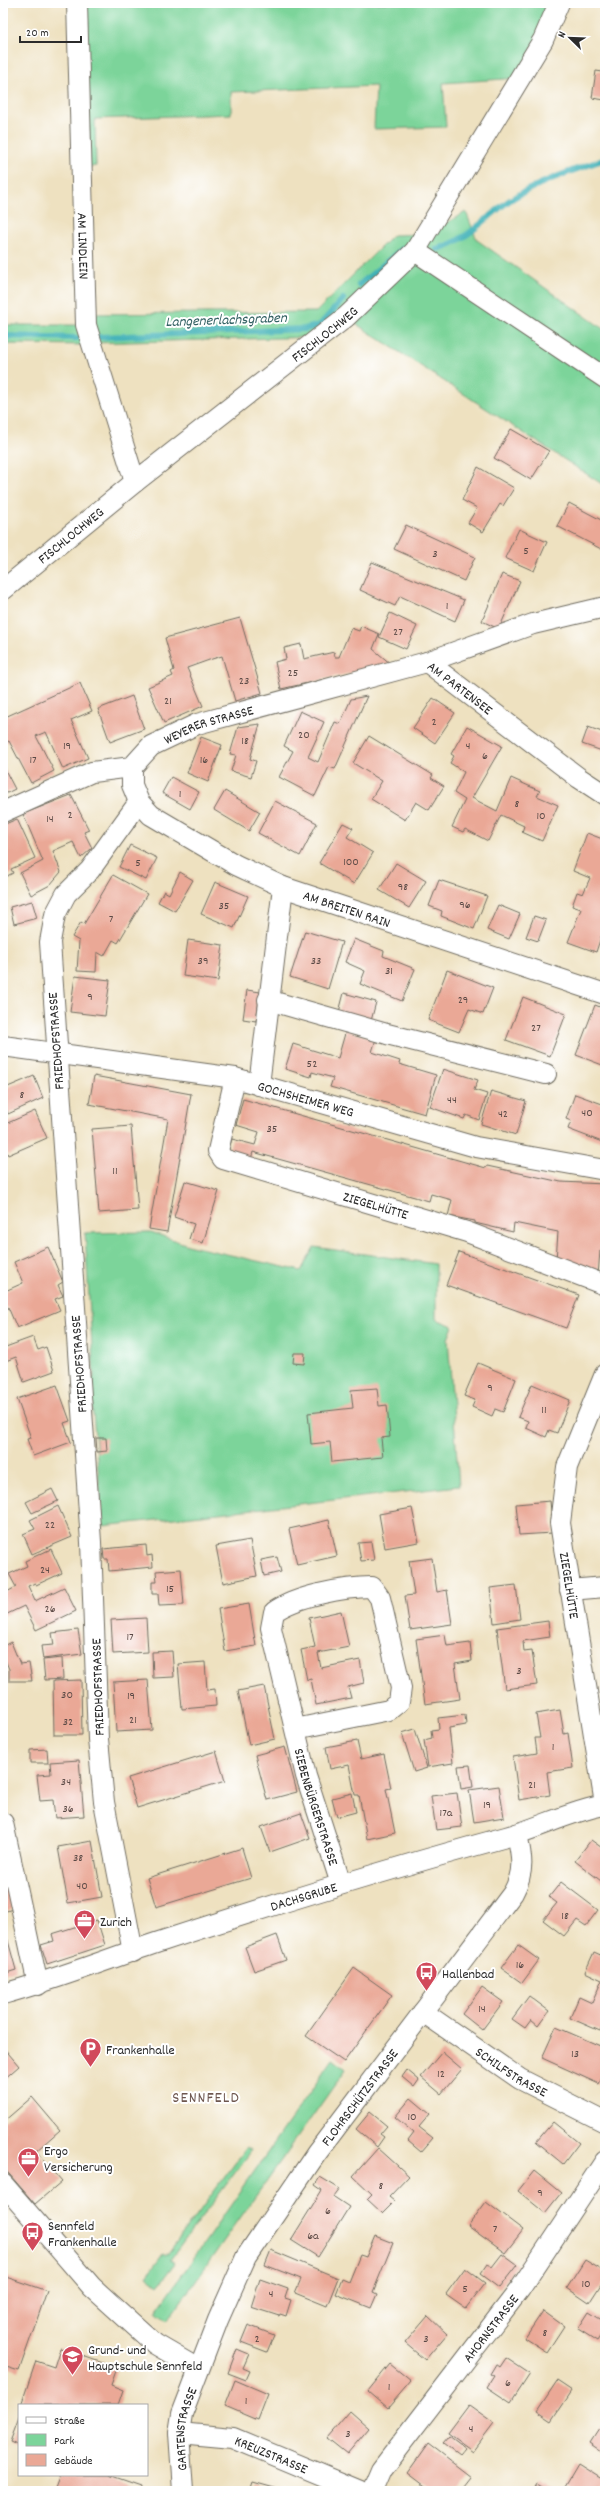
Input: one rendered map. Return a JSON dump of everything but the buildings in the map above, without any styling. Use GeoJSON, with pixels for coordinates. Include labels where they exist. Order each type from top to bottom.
{"type":"FeatureCollection","features":[{"type":"Feature","properties":{"kind":"street","name":"AM LINDLEIN"},"geometry":{"type":"LineString","coordinates":[[78,3],[86,325],[135,482]]}},
{"type":"Feature","properties":{"kind":"street","name":"FISCHLOCHWEG"},"geometry":{"type":"LineString","coordinates":[[3,590],[135,482],[346,317],[415,251],[542,40],[559,3]]}},
{"type":"Feature","properties":{"kind":"street"},"geometry":{"type":"LineString","coordinates":[[415,251],[605,378]]}},
{"type":"Feature","properties":{"kind":"street","name":"AM PARTENSEE"},"geometry":{"type":"LineString","coordinates":[[427,662],[533,624],[605,607]]}},
{"type":"Feature","properties":{"kind":"street","name":"AM PARTENSEE"},"geometry":{"type":"LineString","coordinates":[[427,662],[573,773],[605,795]]}},
{"type":"Feature","properties":{"kind":"street","name":"WEYERER STRASSE"},"geometry":{"type":"LineString","coordinates":[[132,768],[152,746],[197,724],[427,662]]}},
{"type":"Feature","properties":{"kind":"street"},"geometry":{"type":"LineString","coordinates":[[3,812],[92,772],[132,768]]}},
{"type":"Feature","properties":{"kind":"street","name":"AM BREITEN RAIN"},"geometry":{"type":"LineString","coordinates":[[132,768],[132,785],[139,802],[151,815],[236,865],[283,887],[605,994]]}},
{"type":"Feature","properties":{"kind":"street","name":"FRIEDHOFSTRASSE"},"geometry":{"type":"LineString","coordinates":[[133,1952],[104,1802],[98,1739],[91,1542],[56,1054],[50,942],[55,915],[66,894],[90,870],[139,802]]}},
{"type":"Feature","properties":{"kind":"street"},"geometry":{"type":"LineString","coordinates":[[259,1085],[268,1000],[283,887]]}},
{"type":"Feature","properties":{"kind":"street"},"geometry":{"type":"LineString","coordinates":[[268,1000],[387,1034],[546,1074]]}},
{"type":"Feature","properties":{"kind":"street","name":"GOCHSHEIMER WEG"},"geometry":{"type":"LineString","coordinates":[[3,1046],[235,1078],[476,1147],[605,1170]]}},
{"type":"Feature","properties":{"kind":"street","name":"ZIEGELHÜTTE"},"geometry":{"type":"LineString","coordinates":[[235,1078],[218,1151],[223,1159],[467,1232],[605,1285]]}},
{"type":"Feature","properties":{"kind":"street","name":"ZIEGELHÜTTE"},"geometry":{"type":"LineString","coordinates":[[605,1374],[567,1467],[560,1523],[605,1804]]}},
{"type":"Feature","properties":{"kind":"street","name":"SIEBENBÜRGERSTRASSE"},"geometry":{"type":"LineString","coordinates":[[295,1729],[389,1710],[399,1702],[401,1688],[400,1681],[380,1598],[372,1587],[356,1587],[286,1603],[274,1612],[271,1628],[306,1776],[342,1884]]}},
{"type":"Feature","properties":{"kind":"street"},"geometry":{"type":"LineString","coordinates":[[570,1590],[605,1587]]}},
{"type":"Feature","properties":{"kind":"street","name":"DACHSGRUBE"},"geometry":{"type":"LineString","coordinates":[[3,1994],[38,1985],[133,1952],[393,1867],[517,1834],[579,1809],[605,1804]]}},
{"type":"Feature","properties":{"kind":"street"},"geometry":{"type":"LineString","coordinates":[[3,1823],[38,1985]]}},
{"type":"Feature","properties":{"kind":"street","name":"FLOHRSCHÜTZSTRASSE"},"geometry":{"type":"LineString","coordinates":[[198,2369],[246,2256],[316,2154],[518,1883],[523,1859],[517,1834]]}},
{"type":"Feature","properties":{"kind":"street","name":"SCHILFSTRASSE"},"geometry":{"type":"LineString","coordinates":[[423,2012],[520,2079],[605,2122]]}},
{"type":"Feature","properties":{"kind":"street","name":"AHORNSTRASSE"},"geometry":{"type":"LineString","coordinates":[[372,2491],[381,2470],[520,2289],[605,2161]]}},
{"type":"Feature","properties":{"kind":"street"},"geometry":{"type":"LineString","coordinates":[[3,2184],[92,2287],[155,2344],[198,2369]]}},
{"type":"Feature","properties":{"kind":"street","name":"GARTENSTRASSE"},"geometry":{"type":"LineString","coordinates":[[183,2491],[179,2433],[182,2414],[198,2369]]}},
{"type":"Feature","properties":{"kind":"street","name":"KREUZSTRASSE"},"geometry":{"type":"LineString","coordinates":[[179,2433],[233,2438],[360,2491]]}},
{"type":"Feature","properties":{"kind":"green space"},"geometry":{"type":"Polygon","coordinates":[[[78,3],[558,3],[520,78],[443,83],[446,127],[374,129],[376,86],[231,92],[231,114],[95,119],[96,166],[83,168],[78,3]]]}},
{"type":"Feature","properties":{"kind":"green space"},"geometry":{"type":"Polygon","coordinates":[[[466,212],[477,240],[605,330],[605,486],[347,318],[320,337],[90,343],[91,345],[3,344],[3,325],[86,325],[86,314],[316,312],[393,235],[426,234],[466,212]]]}},
{"type":"Feature","properties":{"kind":"green space"},"geometry":{"type":"Polygon","coordinates":[[[151,1232],[191,1246],[301,1271],[314,1247],[436,1264],[436,1319],[453,1326],[448,1339],[459,1486],[103,1526],[90,1379],[94,1378],[85,1233],[151,1232]]]}},
{"type":"Feature","properties":{"kind":"green space"},"geometry":{"type":"Polygon","coordinates":[[[333,2059],[346,2069],[167,2321],[156,2312],[333,2059]]]}},
{"type":"Feature","properties":{"kind":"green space"},"geometry":{"type":"Polygon","coordinates":[[[247,2147],[252,2150],[170,2260],[175,2263],[158,2285],[147,2276],[163,2254],[166,2256],[247,2147]]]}},
{"type":"Feature","properties":{"kind":"waterway","name":"Langenerlachsgraben"},"geometry":{"type":"LineString","coordinates":[[437,249],[447,246],[467,235],[501,207],[521,193],[556,177],[605,159]]}},
{"type":"Feature","properties":{"kind":"waterway","name":"Langenerlachsgraben"},"geometry":{"type":"LineString","coordinates":[[359,285],[402,249]]}},
{"type":"Feature","properties":{"kind":"waterway","name":"Langenerlachsgraben"},"geometry":{"type":"LineString","coordinates":[[99,337],[305,329],[320,325],[343,299]]}},
{"type":"Feature","properties":{"kind":"waterway","name":"Langenerlachsgraben"},"geometry":{"type":"LineString","coordinates":[[3,336],[77,338]]}},
{"type":"Feature","properties":{"kind":"place","name":"Zurich"},"geometry":{"type":"Point","coordinates":[85,1940]}},
{"type":"Feature","properties":{"kind":"place","name":"Hallenbad"},"geometry":{"type":"Point","coordinates":[426,1992]}},
{"type":"Feature","properties":{"kind":"place","name":"Frankenhalle"},"geometry":{"type":"Point","coordinates":[91,2068]}},
{"type":"Feature","properties":{"kind":"place","name":"Ergo Versicherung"},"geometry":{"type":"Point","coordinates":[28,2178]}},
{"type":"Feature","properties":{"kind":"place","name":"Sennfeld Frankenhalle"},"geometry":{"type":"Point","coordinates":[33,2252]}},
{"type":"Feature","properties":{"kind":"place","name":"Grund- und Hauptschule Sennfeld"},"geometry":{"type":"Point","coordinates":[72,2376]}},
{"type":"Feature","properties":{"kind":"district","name":"SENNFELD"},"geometry":{"type":"Point","coordinates":[206,2096]}}]}
